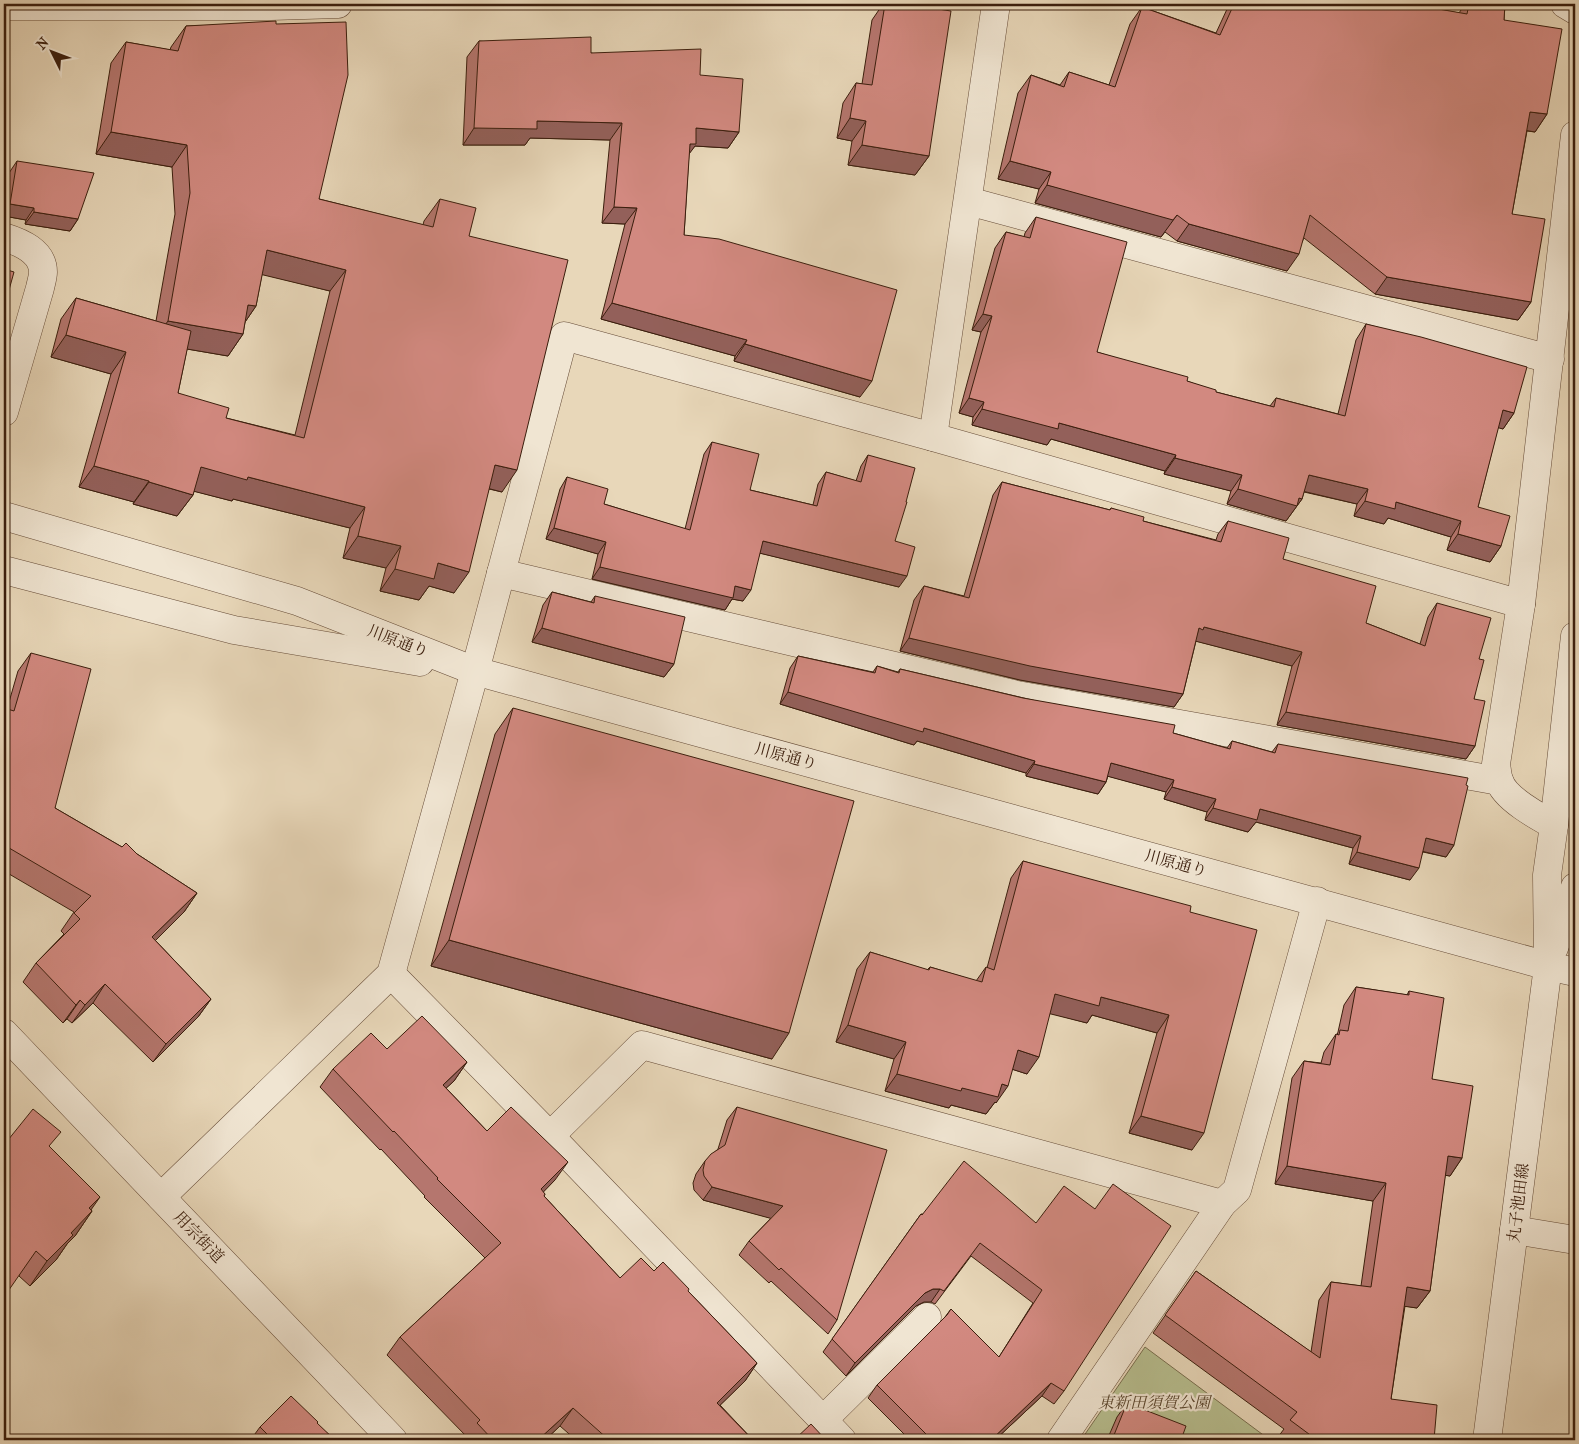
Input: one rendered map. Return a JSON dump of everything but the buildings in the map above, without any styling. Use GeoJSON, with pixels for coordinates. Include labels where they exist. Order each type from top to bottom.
{"type":"FeatureCollection","features":[{"type":"Feature","properties":{"kind":"street"},"geometry":{"type":"LineString","coordinates":[[4,6],[270,6],[338,4]]}},
{"type":"Feature","properties":{"kind":"street"},"geometry":{"type":"LineString","coordinates":[[932,437],[996,4]]}},
{"type":"Feature","properties":{"kind":"street"},"geometry":{"type":"LineString","coordinates":[[1565,4],[1575,10]]}},
{"type":"Feature","properties":{"kind":"street"},"geometry":{"type":"LineString","coordinates":[[1554,826],[1512,798],[1499,781],[1496,764],[1521,604],[1575,135]]}},
{"type":"Feature","properties":{"kind":"street"},"geometry":{"type":"LineString","coordinates":[[968,201],[1550,359]]}},
{"type":"Feature","properties":{"kind":"street"},"geometry":{"type":"LineString","coordinates":[[4,237],[30,248],[38,256],[43,270],[40,288],[4,412]]}},
{"type":"Feature","properties":{"kind":"street"},"geometry":{"type":"LineString","coordinates":[[160,1197],[391,974],[476,671],[564,336],[932,437],[1521,604]]}},
{"type":"Feature","properties":{"kind":"street","name":"川原通り"},"geometry":{"type":"LineString","coordinates":[[4,516],[296,601],[476,671],[1575,972]]}},
{"type":"Feature","properties":{"kind":"street"},"geometry":{"type":"LineString","coordinates":[[4,570],[234,630],[476,671]]}},
{"type":"Feature","properties":{"kind":"street"},"geometry":{"type":"LineString","coordinates":[[501,573],[1017,695],[1499,781]]}},
{"type":"Feature","properties":{"kind":"street","name":"丸子池田線"},"geometry":{"type":"LineString","coordinates":[[1488,1440],[1548,966],[1547,875],[1575,636]]}},
{"type":"Feature","properties":{"kind":"street","name":"丸子池田線"},"geometry":{"type":"LineString","coordinates":[[1548,966],[1575,888]]}},
{"type":"Feature","properties":{"kind":"street"},"geometry":{"type":"LineString","coordinates":[[1061,1440],[1222,1204],[1237,1190],[1317,902]]}},
{"type":"Feature","properties":{"kind":"street"},"geometry":{"type":"LineString","coordinates":[[391,974],[550,1136],[842,1440]]}},
{"type":"Feature","properties":{"kind":"street","name":"用宗街道"},"geometry":{"type":"LineString","coordinates":[[4,1033],[393,1440]]}},
{"type":"Feature","properties":{"kind":"street"},"geometry":{"type":"LineString","coordinates":[[550,1136],[642,1045],[1222,1204]]}},
{"type":"Feature","properties":{"kind":"street"},"geometry":{"type":"LineString","coordinates":[[1514,1230],[1575,1240]]}},
{"type":"Feature","properties":{"kind":"street"},"geometry":{"type":"LineString","coordinates":[[822,1420],[927,1317]]}},
{"type":"Feature","properties":{"kind":"green space","name":"東新田須賀公園"},"geometry":{"type":"Polygon","coordinates":[[[1145,1347],[1270,1440],[1081,1440],[1145,1347]]]}}]}
